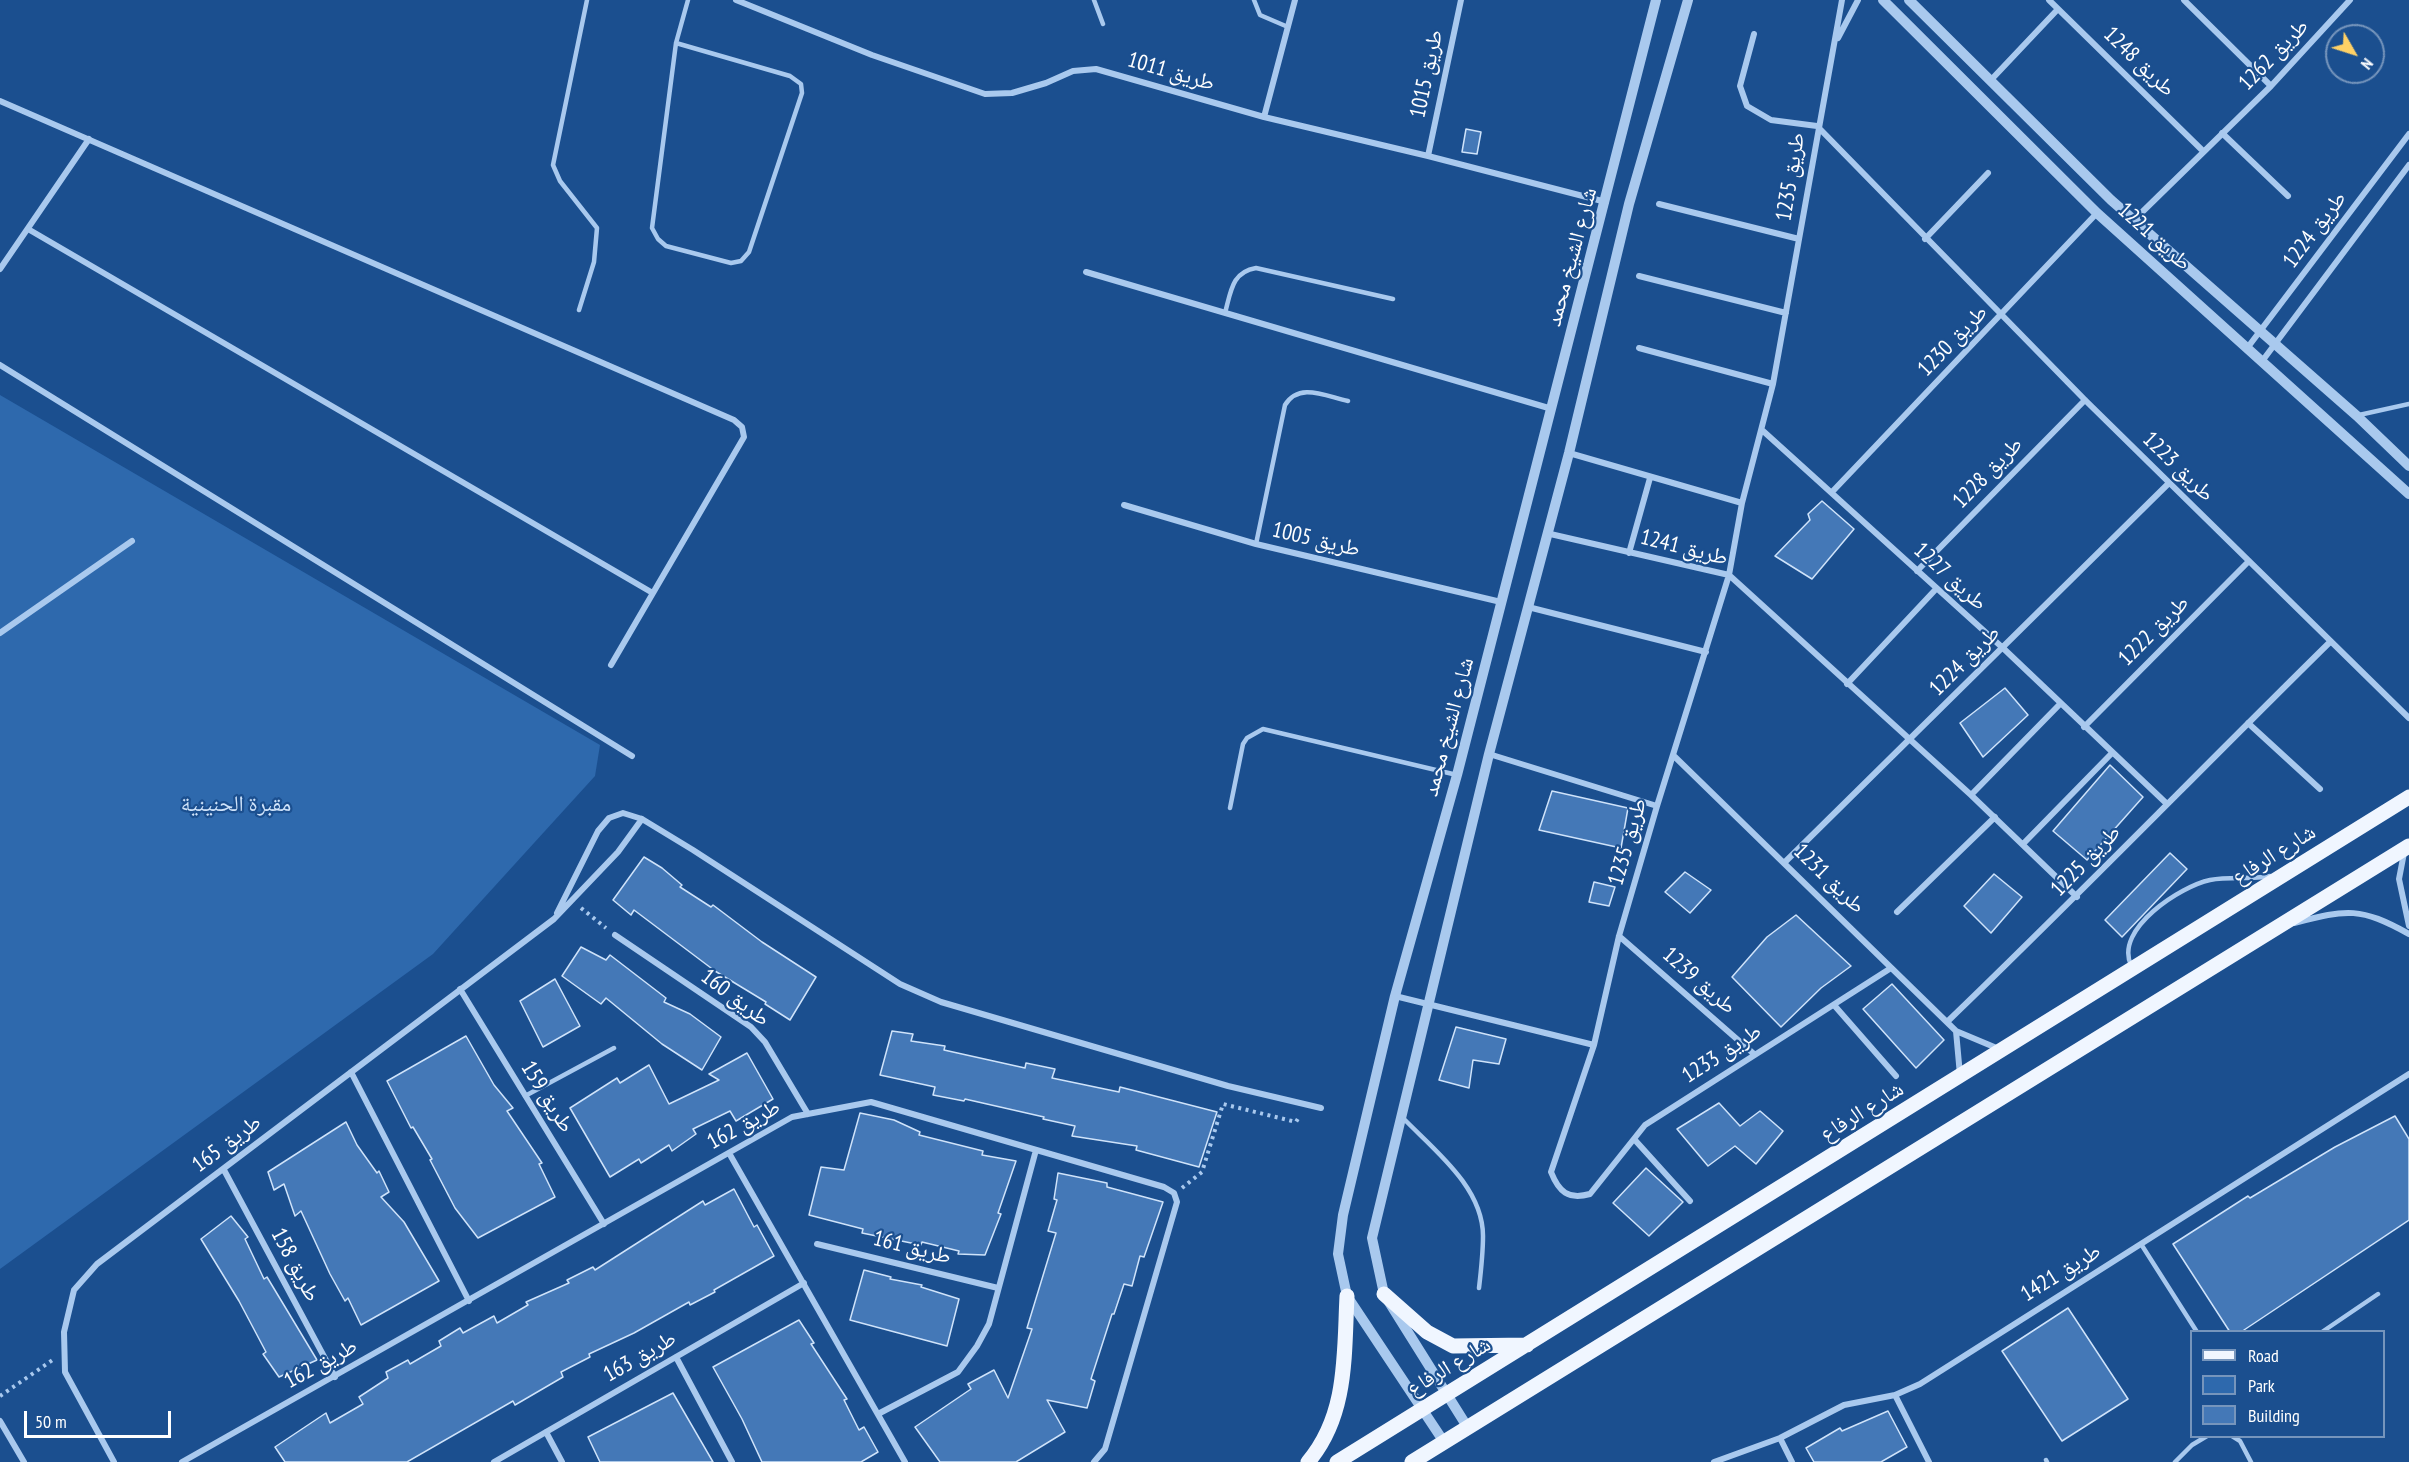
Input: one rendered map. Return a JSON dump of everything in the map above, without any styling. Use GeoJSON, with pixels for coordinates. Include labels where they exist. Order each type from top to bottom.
{"type":"FeatureCollection","features":[{"type":"Feature","properties":{"kind":"main road","name":"شارع الرفاع"},"geometry":{"type":"LineString","coordinates":[[1337,1462],[2409,797]]}},
{"type":"Feature","properties":{"kind":"main road"},"geometry":{"type":"LineString","coordinates":[[1412,1462],[2273,928],[2407,848]]}},
{"type":"Feature","properties":{"kind":"main road"},"geometry":{"type":"LineString","coordinates":[[1384,1294],[1427,1332],[1453,1346],[1530,1344]]}},
{"type":"Feature","properties":{"kind":"main road"},"geometry":{"type":"LineString","coordinates":[[1308,1462],[1331,1427],[1338,1407],[1347,1296]]}},
{"type":"Feature","properties":{"kind":"street","name":"طريق 1011"},"geometry":{"type":"LineString","coordinates":[[736,0],[882,58],[986,94],[1012,93],[1046,83],[1073,71],[1096,69],[1264,117],[1606,202]]}},
{"type":"Feature","properties":{"kind":"street"},"geometry":{"type":"LineString","coordinates":[[1264,117],[1295,0]]}},
{"type":"Feature","properties":{"kind":"street","name":"طريق 1015"},"geometry":{"type":"LineString","coordinates":[[1428,156],[1461,0]]}},
{"type":"Feature","properties":{"kind":"street","name":"شارع الشيخ محمد"},"geometry":{"type":"LineString","coordinates":[[1444,1442],[1347,1296],[1338,1254],[1343,1215],[1395,996],[1457,775],[1606,202],[1656,0]]}},
{"type":"Feature","properties":{"kind":"street","name":"شارع الشيخ محمد"},"geometry":{"type":"LineString","coordinates":[[1468,1428],[1384,1294],[1372,1238],[1428,1003],[1546,533],[1569,453],[1629,204],[1688,0]]}},
{"type":"Feature","properties":{"kind":"street","name":"طريق 1235"},"geometry":{"type":"LineString","coordinates":[[1557,1188],[1551,1172],[1594,1045],[1619,936],[1729,575],[1742,503],[1773,384],[1817,126],[1842,0]]}},
{"type":"Feature","properties":{"kind":"street","name":"طريق 1235"},"geometry":{"type":"LineString","coordinates":[[1834,47],[1858,0]]}},
{"type":"Feature","properties":{"kind":"street","name":"طريق 1221"},"geometry":{"type":"LineString","coordinates":[[1883,0],[2097,213],[2248,346],[2409,494]]}},
{"type":"Feature","properties":{"kind":"street","name":"طريق 1221"},"geometry":{"type":"LineString","coordinates":[[1909,0],[2134,220],[2357,416],[2409,466]]}},
{"type":"Feature","properties":{"kind":"street","name":"طريق 1248"},"geometry":{"type":"LineString","coordinates":[[2049,0],[2203,151]]}},
{"type":"Feature","properties":{"kind":"street"},"geometry":{"type":"LineString","coordinates":[[2184,0],[2271,86]]}},
{"type":"Feature","properties":{"kind":"street","name":"طريق 1262"},"geometry":{"type":"LineString","coordinates":[[2134,220],[2271,86],[2350,0]]}},
{"type":"Feature","properties":{"kind":"street"},"geometry":{"type":"LineString","coordinates":[[1990,81],[2058,9]]}},
{"type":"Feature","properties":{"kind":"street"},"geometry":{"type":"LineString","coordinates":[[1754,34],[1740,86],[1747,106],[1770,120],[1817,126]]}},
{"type":"Feature","properties":{"kind":"street"},"geometry":{"type":"LineString","coordinates":[[0,101],[734,420],[742,427],[744,437],[651,592],[611,665]]}},
{"type":"Feature","properties":{"kind":"street","name":"طريق 1223"},"geometry":{"type":"LineString","coordinates":[[1817,126],[1925,239],[2085,400],[2409,718]]}},
{"type":"Feature","properties":{"kind":"street"},"geometry":{"type":"LineString","coordinates":[[2222,133],[2288,196]]}},
{"type":"Feature","properties":{"kind":"street","name":"طريق 1224"},"geometry":{"type":"LineString","coordinates":[[2248,346],[2261,332],[2409,134]]}},
{"type":"Feature","properties":{"kind":"street"},"geometry":{"type":"LineString","coordinates":[[0,269],[89,139]]}},
{"type":"Feature","properties":{"kind":"street","name":"طريق 1224"},"geometry":{"type":"LineString","coordinates":[[2263,360],[2409,165]]}},
{"type":"Feature","properties":{"kind":"street"},"geometry":{"type":"LineString","coordinates":[[1925,239],[1988,173]]}},
{"type":"Feature","properties":{"kind":"street"},"geometry":{"type":"LineString","coordinates":[[1659,204],[1799,239]]}},
{"type":"Feature","properties":{"kind":"street","name":"طريق 1230"},"geometry":{"type":"LineString","coordinates":[[1832,492],[2002,316],[2097,213]]}},
{"type":"Feature","properties":{"kind":"street"},"geometry":{"type":"LineString","coordinates":[[27,229],[651,592]]}},
{"type":"Feature","properties":{"kind":"street"},"geometry":{"type":"LineString","coordinates":[[1086,272],[1552,409]]}},
{"type":"Feature","properties":{"kind":"street"},"geometry":{"type":"LineString","coordinates":[[1640,276],[1786,313]]}},
{"type":"Feature","properties":{"kind":"street"},"geometry":{"type":"LineString","coordinates":[[1639,348],[1773,384]]}},
{"type":"Feature","properties":{"kind":"street"},"geometry":{"type":"LineString","coordinates":[[0,364],[632,756]]}},
{"type":"Feature","properties":{"kind":"street","name":"طريق 1228"},"geometry":{"type":"LineString","coordinates":[[1917,571],[2085,400]]}},
{"type":"Feature","properties":{"kind":"street","name":"طريق 1227"},"geometry":{"type":"LineString","coordinates":[[1762,430],[2004,649],[2166,803]]}},
{"type":"Feature","properties":{"kind":"street"},"geometry":{"type":"LineString","coordinates":[[1569,453],[1742,503]]}},
{"type":"Feature","properties":{"kind":"street"},"geometry":{"type":"LineString","coordinates":[[1629,553],[1650,478]]}},
{"type":"Feature","properties":{"kind":"street","name":"طريق 1224"},"geometry":{"type":"LineString","coordinates":[[1785,862],[2004,649],[2169,483]]}},
{"type":"Feature","properties":{"kind":"street","name":"طريق 1005"},"geometry":{"type":"LineString","coordinates":[[1124,505],[1256,544],[1501,602]]}},
{"type":"Feature","properties":{"kind":"street","name":"طريق 1241"},"geometry":{"type":"LineString","coordinates":[[1546,533],[1729,575],[1995,817],[2077,897]]}},
{"type":"Feature","properties":{"kind":"street"},"geometry":{"type":"LineString","coordinates":[[0,633],[132,541]]}},
{"type":"Feature","properties":{"kind":"street","name":"طريق 1222"},"geometry":{"type":"LineString","coordinates":[[2084,727],[2249,561]]}},
{"type":"Feature","properties":{"kind":"street"},"geometry":{"type":"LineString","coordinates":[[1847,684],[1936,589]]}},
{"type":"Feature","properties":{"kind":"street"},"geometry":{"type":"LineString","coordinates":[[1528,607],[1706,652]]}},
{"type":"Feature","properties":{"kind":"street","name":"طريق 1225"},"geometry":{"type":"LineString","coordinates":[[1947,1022],[2077,897],[2166,803],[2330,642]]}},
{"type":"Feature","properties":{"kind":"street"},"geometry":{"type":"LineString","coordinates":[[1971,795],[2060,704]]}},
{"type":"Feature","properties":{"kind":"street"},"geometry":{"type":"LineString","coordinates":[[2248,723],[2320,789]]}},
{"type":"Feature","properties":{"kind":"street"},"geometry":{"type":"LineString","coordinates":[[2023,844],[2112,753]]}},
{"type":"Feature","properties":{"kind":"street"},"geometry":{"type":"LineString","coordinates":[[1490,754],[1657,806]]}},
{"type":"Feature","properties":{"kind":"street","name":"طريق 1231"},"geometry":{"type":"LineString","coordinates":[[1674,756],[1947,1022],[1956,1030],[2002,1050]]}},
{"type":"Feature","properties":{"kind":"street","name":"طريق 165"},"geometry":{"type":"LineString","coordinates":[[114,1462],[65,1372],[64,1332],[74,1290],[97,1264],[554,919],[633,835],[642,819],[623,813],[609,818],[598,831],[554,919]]}},
{"type":"Feature","properties":{"kind":"street"},"geometry":{"type":"LineString","coordinates":[[1897,912],[1995,817]]}},
{"type":"Feature","properties":{"kind":"street"},"geometry":{"type":"LineString","coordinates":[[642,819],[900,984],[941,1002],[1228,1086],[1321,1108]]}},
{"type":"Feature","properties":{"kind":"street"},"geometry":{"type":"LineString","coordinates":[[2407,848],[2399,879],[2409,926]]}},
{"type":"Feature","properties":{"kind":"street"},"geometry":{"type":"LineString","coordinates":[[2273,928],[2350,911],[2380,918],[2409,934]]}},
{"type":"Feature","properties":{"kind":"street","name":"طريق 160"},"geometry":{"type":"LineString","coordinates":[[615,935],[751,1027],[765,1042],[808,1114]]}},
{"type":"Feature","properties":{"kind":"street","name":"طريق 1239"},"geometry":{"type":"LineString","coordinates":[[1619,936],[1754,1054]]}},
{"type":"Feature","properties":{"kind":"street","name":"طريق 1233"},"geometry":{"type":"LineString","coordinates":[[1557,1188],[1569,1196],[1590,1194],[1645,1125],[1891,968]]}},
{"type":"Feature","properties":{"kind":"street","name":"طريق 159"},"geometry":{"type":"LineString","coordinates":[[460,989],[604,1224]]}},
{"type":"Feature","properties":{"kind":"street"},"geometry":{"type":"LineString","coordinates":[[1395,996],[1594,1045]]}},
{"type":"Feature","properties":{"kind":"street"},"geometry":{"type":"LineString","coordinates":[[1834,1005],[1896,1076]]}},
{"type":"Feature","properties":{"kind":"street"},"geometry":{"type":"LineString","coordinates":[[1956,1030],[1960,1077]]}},
{"type":"Feature","properties":{"kind":"street"},"geometry":{"type":"LineString","coordinates":[[351,1072],[469,1301]]}},
{"type":"Feature","properties":{"kind":"street","name":"طريق 1421"},"geometry":{"type":"LineString","coordinates":[[1714,1462],[1780,1438],[1844,1405],[1895,1395],[1920,1384],[2409,1074]]}},
{"type":"Feature","properties":{"kind":"street","name":"طريق 162"},"geometry":{"type":"LineString","coordinates":[[182,1462],[792,1117],[871,1102],[1164,1187],[1174,1193]]}},
{"type":"Feature","properties":{"kind":"street"},"geometry":{"type":"LineString","coordinates":[[1634,1139],[1690,1201]]}},
{"type":"Feature","properties":{"kind":"street"},"geometry":{"type":"LineString","coordinates":[[878,1414],[958,1372],[977,1346],[989,1324],[1036,1150]]}},
{"type":"Feature","properties":{"kind":"street"},"geometry":{"type":"LineString","coordinates":[[729,1153],[905,1462]]}},
{"type":"Feature","properties":{"kind":"street","name":"طريق 158"},"geometry":{"type":"LineString","coordinates":[[224,1170],[335,1377]]}},
{"type":"Feature","properties":{"kind":"street"},"geometry":{"type":"LineString","coordinates":[[1094,1462],[1105,1449],[1177,1202],[1174,1193]]}},
{"type":"Feature","properties":{"kind":"street","name":"طريق 161"},"geometry":{"type":"LineString","coordinates":[[817,1244],[998,1288]]}},
{"type":"Feature","properties":{"kind":"street","name":"طريق 163"},"geometry":{"type":"LineString","coordinates":[[494,1462],[804,1283]]}},
{"type":"Feature","properties":{"kind":"street"},"geometry":{"type":"LineString","coordinates":[[676,1357],[732,1462]]}},
{"type":"Feature","properties":{"kind":"street"},"geometry":{"type":"LineString","coordinates":[[1895,1395],[1929,1462]]}},
{"type":"Feature","properties":{"kind":"street"},"geometry":{"type":"LineString","coordinates":[[0,1421],[24,1462]]}},
{"type":"Feature","properties":{"kind":"street"},"geometry":{"type":"LineString","coordinates":[[546,1432],[562,1462]]}},
{"type":"Feature","properties":{"kind":"street"},"geometry":{"type":"LineString","coordinates":[[1780,1438],[1792,1462]]}},
{"type":"Feature","properties":{"kind":"lane"},"geometry":{"type":"LineString","coordinates":[[579,310],[594,262],[597,228],[560,181],[554,165],[587,0]]}},
{"type":"Feature","properties":{"kind":"lane"},"geometry":{"type":"LineString","coordinates":[[676,43],[790,76],[801,84],[802,93],[749,252],[741,261],[731,263],[666,246],[658,239],[652,228],[676,43],[688,0]]}},
{"type":"Feature","properties":{"kind":"lane"},"geometry":{"type":"LineString","coordinates":[[1094,0],[1103,24]]}},
{"type":"Feature","properties":{"kind":"lane"},"geometry":{"type":"LineString","coordinates":[[1254,0],[1260,15],[1288,27]]}},
{"type":"Feature","properties":{"kind":"lane"},"geometry":{"type":"LineString","coordinates":[[1225,313],[1235,277],[1245,270],[1257,268],[1393,299]]}},
{"type":"Feature","properties":{"kind":"lane"},"geometry":{"type":"LineString","coordinates":[[1256,544],[1285,405],[1291,395],[1300,391],[1348,401]]}},
{"type":"Feature","properties":{"kind":"lane"},"geometry":{"type":"LineString","coordinates":[[2357,416],[2409,404]]}},
{"type":"Feature","properties":{"kind":"lane"},"geometry":{"type":"LineString","coordinates":[[1230,808],[1243,744],[1247,738],[1263,729],[1457,775]]}},
{"type":"Feature","properties":{"kind":"lane"},"geometry":{"type":"LineString","coordinates":[[2133,970],[2127,951],[2133,931],[2186,889],[2210,880],[2267,876],[2298,866]]}},
{"type":"Feature","properties":{"kind":"lane"},"geometry":{"type":"LineString","coordinates":[[525,1096],[614,1048]]}},
{"type":"Feature","properties":{"kind":"lane"},"geometry":{"type":"LineString","coordinates":[[1401,1116],[1456,1173],[1478,1210],[1483,1234],[1479,1288]]}},
{"type":"Feature","properties":{"kind":"lane"},"geometry":{"type":"LineString","coordinates":[[2141,1244],[2196,1330]]}},
{"type":"Feature","properties":{"kind":"lane"},"geometry":{"type":"LineString","coordinates":[[2325,1330],[2378,1294]]}},
{"type":"Feature","properties":{"kind":"lane"},"geometry":{"type":"LineString","coordinates":[[2175,1462],[2192,1445],[2205,1438]]}},
{"type":"Feature","properties":{"kind":"lane"},"geometry":{"type":"LineString","coordinates":[[2234,1438],[2240,1441],[2251,1462]]}},
{"type":"Feature","properties":{"kind":"path"},"geometry":{"type":"LineString","coordinates":[[571,900],[615,935]]}},
{"type":"Feature","properties":{"kind":"path"},"geometry":{"type":"LineString","coordinates":[[1174,1193],[1202,1172],[1223,1104],[1296,1122],[1306,1104]]}},
{"type":"Feature","properties":{"kind":"path"},"geometry":{"type":"LineString","coordinates":[[0,1396],[64,1352]]}},
{"type":"Feature","properties":{"kind":"green space","name":"مقبرة الحنينية"},"geometry":{"type":"Polygon","coordinates":[[[0,395],[600,745],[595,776],[433,954],[0,1269],[0,395]]]}},
{"type":"Feature","properties":{"kind":"building"},"geometry":{"type":"Polygon","coordinates":[[[1466,129],[1481,132],[1477,154],[1462,152],[1466,129]]]}},
{"type":"Feature","properties":{"kind":"building"},"geometry":{"type":"Polygon","coordinates":[[[1822,501],[1854,529],[1812,579],[1775,556],[1810,520],[1808,514],[1822,501]]]}},
{"type":"Feature","properties":{"kind":"building"},"geometry":{"type":"Polygon","coordinates":[[[2005,688],[2028,715],[1983,757],[1960,723],[2005,688]]]}},
{"type":"Feature","properties":{"kind":"building"},"geometry":{"type":"Polygon","coordinates":[[[2110,765],[2143,797],[2087,860],[2053,831],[2110,765]]]}},
{"type":"Feature","properties":{"kind":"building"},"geometry":{"type":"Polygon","coordinates":[[[1552,791],[1628,808],[1621,848],[1539,830],[1552,791]]]}},
{"type":"Feature","properties":{"kind":"building"},"geometry":{"type":"Polygon","coordinates":[[[2170,853],[2187,869],[2122,937],[2105,920],[2170,853]]]}},
{"type":"Feature","properties":{"kind":"building"},"geometry":{"type":"Polygon","coordinates":[[[644,857],[662,868],[682,885],[680,887],[711,907],[713,905],[762,942],[816,977],[790,1020],[765,1004],[766,1002],[715,971],[634,910],[631,915],[613,900],[644,857]]]}},
{"type":"Feature","properties":{"kind":"building"},"geometry":{"type":"Polygon","coordinates":[[[1685,872],[1711,890],[1690,913],[1665,892],[1685,872]]]}},
{"type":"Feature","properties":{"kind":"building"},"geometry":{"type":"Polygon","coordinates":[[[1994,874],[2022,897],[1991,933],[1964,906],[1994,874]]]}},
{"type":"Feature","properties":{"kind":"building"},"geometry":{"type":"Polygon","coordinates":[[[1594,882],[1615,887],[1609,906],[1589,902],[1594,882]]]}},
{"type":"Feature","properties":{"kind":"building"},"geometry":{"type":"Polygon","coordinates":[[[1796,915],[1851,966],[1821,988],[1781,1027],[1732,977],[1767,937],[1796,915]]]}},
{"type":"Feature","properties":{"kind":"building"},"geometry":{"type":"Polygon","coordinates":[[[581,947],[606,960],[610,955],[666,998],[664,1002],[690,1014],[721,1037],[702,1070],[662,1044],[606,998],[601,1004],[562,976],[581,947]]]}},
{"type":"Feature","properties":{"kind":"building"},"geometry":{"type":"Polygon","coordinates":[[[555,979],[580,1026],[543,1047],[520,1001],[555,979]]]}},
{"type":"Feature","properties":{"kind":"building"},"geometry":{"type":"Polygon","coordinates":[[[1892,984],[1944,1040],[1916,1068],[1863,1009],[1892,984]]]}},
{"type":"Feature","properties":{"kind":"building"},"geometry":{"type":"Polygon","coordinates":[[[1456,1027],[1506,1039],[1499,1064],[1473,1060],[1469,1088],[1439,1080],[1456,1027]]]}},
{"type":"Feature","properties":{"kind":"building"},"geometry":{"type":"Polygon","coordinates":[[[892,1031],[913,1034],[911,1041],[945,1046],[944,1050],[1025,1068],[1026,1063],[1055,1069],[1052,1078],[1119,1092],[1120,1087],[1217,1112],[1199,1167],[1136,1150],[1137,1146],[1072,1136],[1075,1126],[965,1099],[964,1101],[933,1095],[935,1087],[880,1075],[892,1031]]]}},
{"type":"Feature","properties":{"kind":"building"},"geometry":{"type":"Polygon","coordinates":[[[466,1036],[494,1085],[513,1108],[507,1111],[542,1163],[539,1164],[555,1197],[478,1238],[455,1208],[430,1160],[432,1159],[413,1127],[411,1128],[387,1081],[466,1036]]]}},
{"type":"Feature","properties":{"kind":"building"},"geometry":{"type":"Polygon","coordinates":[[[747,1053],[773,1099],[736,1121],[730,1111],[693,1129],[696,1134],[672,1151],[669,1145],[641,1163],[639,1159],[610,1177],[570,1108],[617,1078],[620,1083],[649,1065],[669,1104],[719,1080],[709,1074],[747,1053]]]}},
{"type":"Feature","properties":{"kind":"building"},"geometry":{"type":"Polygon","coordinates":[[[1719,1103],[1740,1126],[1760,1111],[1783,1131],[1756,1164],[1735,1146],[1708,1166],[1677,1129],[1719,1103]]]}},
{"type":"Feature","properties":{"kind":"building"},"geometry":{"type":"Polygon","coordinates":[[[860,1113],[894,1120],[920,1132],[919,1135],[983,1151],[982,1155],[1016,1161],[998,1213],[1001,1214],[985,1255],[958,1254],[959,1251],[922,1242],[921,1245],[862,1233],[863,1229],[809,1215],[821,1167],[844,1170],[860,1113]]]}},
{"type":"Feature","properties":{"kind":"building"},"geometry":{"type":"Polygon","coordinates":[[[2395,1116],[2409,1139],[2409,1220],[2244,1330],[2229,1330],[2173,1244],[2248,1196],[2250,1198],[2335,1147],[2395,1116]]]}},
{"type":"Feature","properties":{"kind":"building"},"geometry":{"type":"Polygon","coordinates":[[[346,1122],[357,1145],[377,1173],[379,1171],[389,1192],[381,1197],[404,1222],[439,1281],[361,1325],[348,1298],[345,1301],[330,1274],[301,1211],[295,1216],[284,1184],[274,1190],[268,1172],[346,1122]]]}},
{"type":"Feature","properties":{"kind":"building"},"geometry":{"type":"Polygon","coordinates":[[[1646,1168],[1683,1202],[1649,1236],[1613,1203],[1646,1168]]]}},
{"type":"Feature","properties":{"kind":"building"},"geometry":{"type":"Polygon","coordinates":[[[1058,1173],[1107,1183],[1107,1187],[1163,1202],[1144,1257],[1140,1256],[1132,1286],[1124,1284],[1114,1314],[1112,1314],[1091,1379],[1095,1381],[1087,1408],[1047,1400],[1065,1432],[1016,1462],[940,1462],[915,1427],[971,1389],[968,1384],[994,1370],[1008,1398],[1032,1329],[1027,1328],[1056,1233],[1048,1231],[1057,1200],[1054,1199],[1058,1173]]]}},
{"type":"Feature","properties":{"kind":"building"},"geometry":{"type":"Polygon","coordinates":[[[734,1189],[754,1227],[757,1225],[774,1256],[714,1290],[715,1292],[690,1305],[689,1302],[634,1333],[589,1354],[590,1357],[561,1372],[563,1377],[515,1405],[513,1401],[407,1462],[285,1462],[275,1447],[326,1413],[330,1423],[363,1404],[359,1397],[388,1378],[386,1372],[408,1360],[410,1364],[441,1346],[439,1341],[460,1328],[463,1333],[494,1316],[497,1323],[528,1305],[526,1302],[569,1283],[567,1280],[593,1267],[595,1270],[703,1201],[705,1205],[734,1189]]]}},
{"type":"Feature","properties":{"kind":"building"},"geometry":{"type":"Polygon","coordinates":[[[231,1216],[248,1237],[245,1239],[264,1279],[267,1277],[317,1360],[279,1377],[263,1354],[266,1352],[239,1301],[201,1239],[231,1216]]]}},
{"type":"Feature","properties":{"kind":"building"},"geometry":{"type":"Polygon","coordinates":[[[864,1270],[891,1277],[890,1279],[922,1285],[921,1287],[959,1299],[947,1346],[850,1320],[864,1270]]]}},
{"type":"Feature","properties":{"kind":"building"},"geometry":{"type":"Polygon","coordinates":[[[2068,1308],[2128,1399],[2062,1441],[2002,1351],[2068,1308]]]}},
{"type":"Feature","properties":{"kind":"building"},"geometry":{"type":"Polygon","coordinates":[[[799,1320],[814,1343],[811,1344],[847,1399],[844,1400],[859,1430],[864,1427],[878,1452],[861,1462],[762,1462],[742,1419],[713,1367],[799,1320]]]}},
{"type":"Feature","properties":{"kind":"building"},"geometry":{"type":"Polygon","coordinates":[[[673,1393],[713,1462],[600,1462],[588,1437],[673,1393]]]}},
{"type":"Feature","properties":{"kind":"building"},"geometry":{"type":"Polygon","coordinates":[[[1888,1411],[1907,1447],[1881,1462],[1814,1462],[1806,1448],[1840,1428],[1842,1431],[1888,1411]]]}}]}
